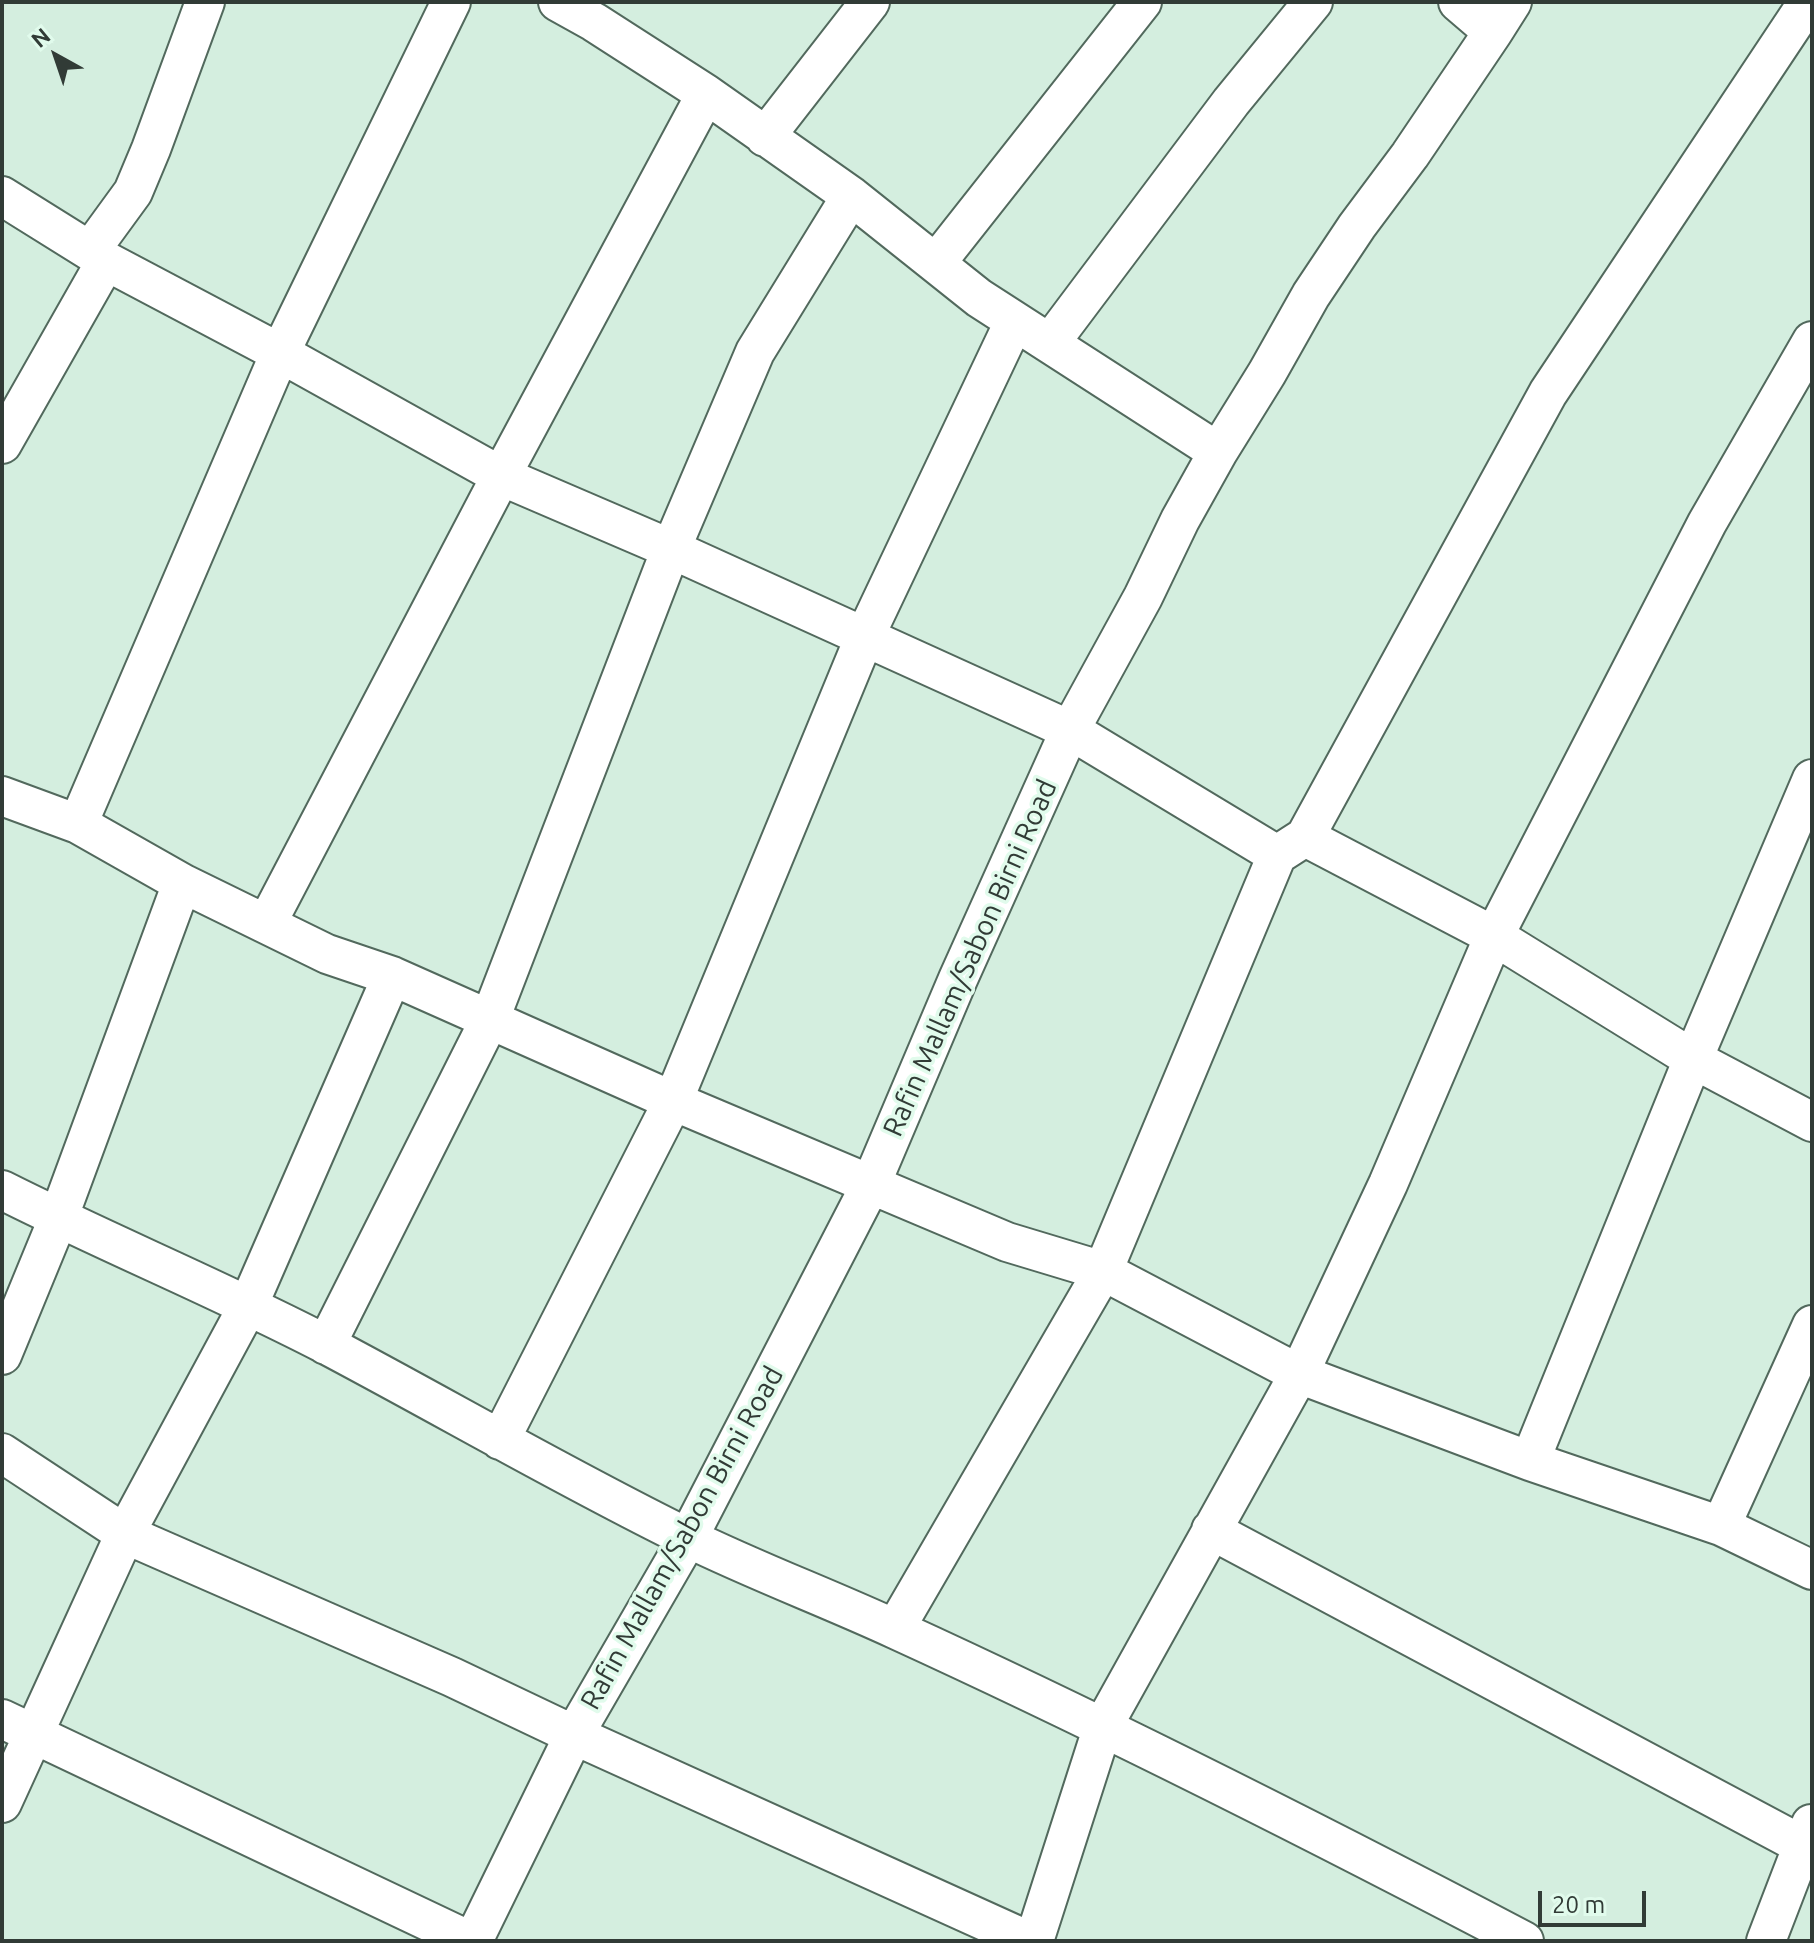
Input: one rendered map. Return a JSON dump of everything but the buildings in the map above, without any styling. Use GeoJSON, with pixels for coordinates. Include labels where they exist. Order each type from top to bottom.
{"type":"FeatureCollection","features":[{"type":"Feature","properties":{"kind":"street"},"geometry":{"type":"LineString","coordinates":[[2,444],[133,192],[205,2]]}},
{"type":"Feature","properties":{"kind":"street"},"geometry":{"type":"LineString","coordinates":[[78,824],[280,353],[451,2]]}},
{"type":"Feature","properties":{"kind":"street"},"geometry":{"type":"LineString","coordinates":[[558,2],[600,12],[706,94],[851,196],[979,298],[1218,452]]}},
{"type":"Feature","properties":{"kind":"street"},"geometry":{"type":"LineString","coordinates":[[765,137],[870,2]]}},
{"type":"Feature","properties":{"kind":"street"},"geometry":{"type":"LineString","coordinates":[[936,263],[1142,2]]}},
{"type":"Feature","properties":{"kind":"street"},"geometry":{"type":"LineString","coordinates":[[1050,343],[1231,102],[1313,2]]}},
{"type":"Feature","properties":{"kind":"street"},"geometry":{"type":"LineString","coordinates":[[1458,2],[1502,17]]}},
{"type":"Feature","properties":{"kind":"street"},"geometry":{"type":"LineString","coordinates":[[895,1629],[1103,1271],[1291,846],[1548,393],[1808,2]]}},
{"type":"Feature","properties":{"kind":"street","name":"Rafin Mallam/Sabon Birni Road"},"geometry":{"type":"LineString","coordinates":[[472,1941],[574,1735],[688,1538],[871,1184],[958,979],[1070,730],[1129,625],[1180,520],[1311,295],[1502,17]]}},
{"type":"Feature","properties":{"kind":"street"},"geometry":{"type":"LineString","coordinates":[[267,923],[706,94]]}},
{"type":"Feature","properties":{"kind":"street"},"geometry":{"type":"LineString","coordinates":[[326,1345],[490,1019],[671,549],[755,352],[851,196]]}},
{"type":"Feature","properties":{"kind":"street"},"geometry":{"type":"LineString","coordinates":[[3,199],[98,256],[501,476],[671,549],[1070,730],[1291,846],[1494,936],[1693,1059],[1812,1122]]}},
{"type":"Feature","properties":{"kind":"street"},"geometry":{"type":"LineString","coordinates":[[500,1440],[673,1101],[865,636],[1014,322]]}},
{"type":"Feature","properties":{"kind":"street"},"geometry":{"type":"LineString","coordinates":[[2,1453],[125,1534],[452,1677],[1031,1941],[1103,1726],[1299,1374],[1388,1184],[1494,936],[1707,523],[1812,341]]}},
{"type":"Feature","properties":{"kind":"street"},"geometry":{"type":"LineString","coordinates":[[1530,1461],[1693,1059],[1812,779]]}},
{"type":"Feature","properties":{"kind":"street"},"geometry":{"type":"LineString","coordinates":[[2,796],[78,824],[182,883],[327,954],[392,976],[673,1101],[1007,1242],[1103,1271],[1299,1374],[1530,1461],[1721,1526],[1812,1570]]}},
{"type":"Feature","properties":{"kind":"street"},"geometry":{"type":"LineString","coordinates":[[2,1355],[58,1219],[182,883]]}},
{"type":"Feature","properties":{"kind":"street"},"geometry":{"type":"LineString","coordinates":[[2,1803],[18,1727],[248,1306],[392,976]]}},
{"type":"Feature","properties":{"kind":"street"},"geometry":{"type":"LineString","coordinates":[[2,1190],[326,1345],[688,1538],[895,1629],[1103,1726],[1524,1941]]}},
{"type":"Feature","properties":{"kind":"street"},"geometry":{"type":"LineString","coordinates":[[1721,1526],[1812,1325]]}},
{"type":"Feature","properties":{"kind":"street"},"geometry":{"type":"LineString","coordinates":[[1211,1530],[1807,1833],[1766,1941]]}},
{"type":"Feature","properties":{"kind":"street"},"geometry":{"type":"LineString","coordinates":[[18,1727],[472,1941]]}}]}
